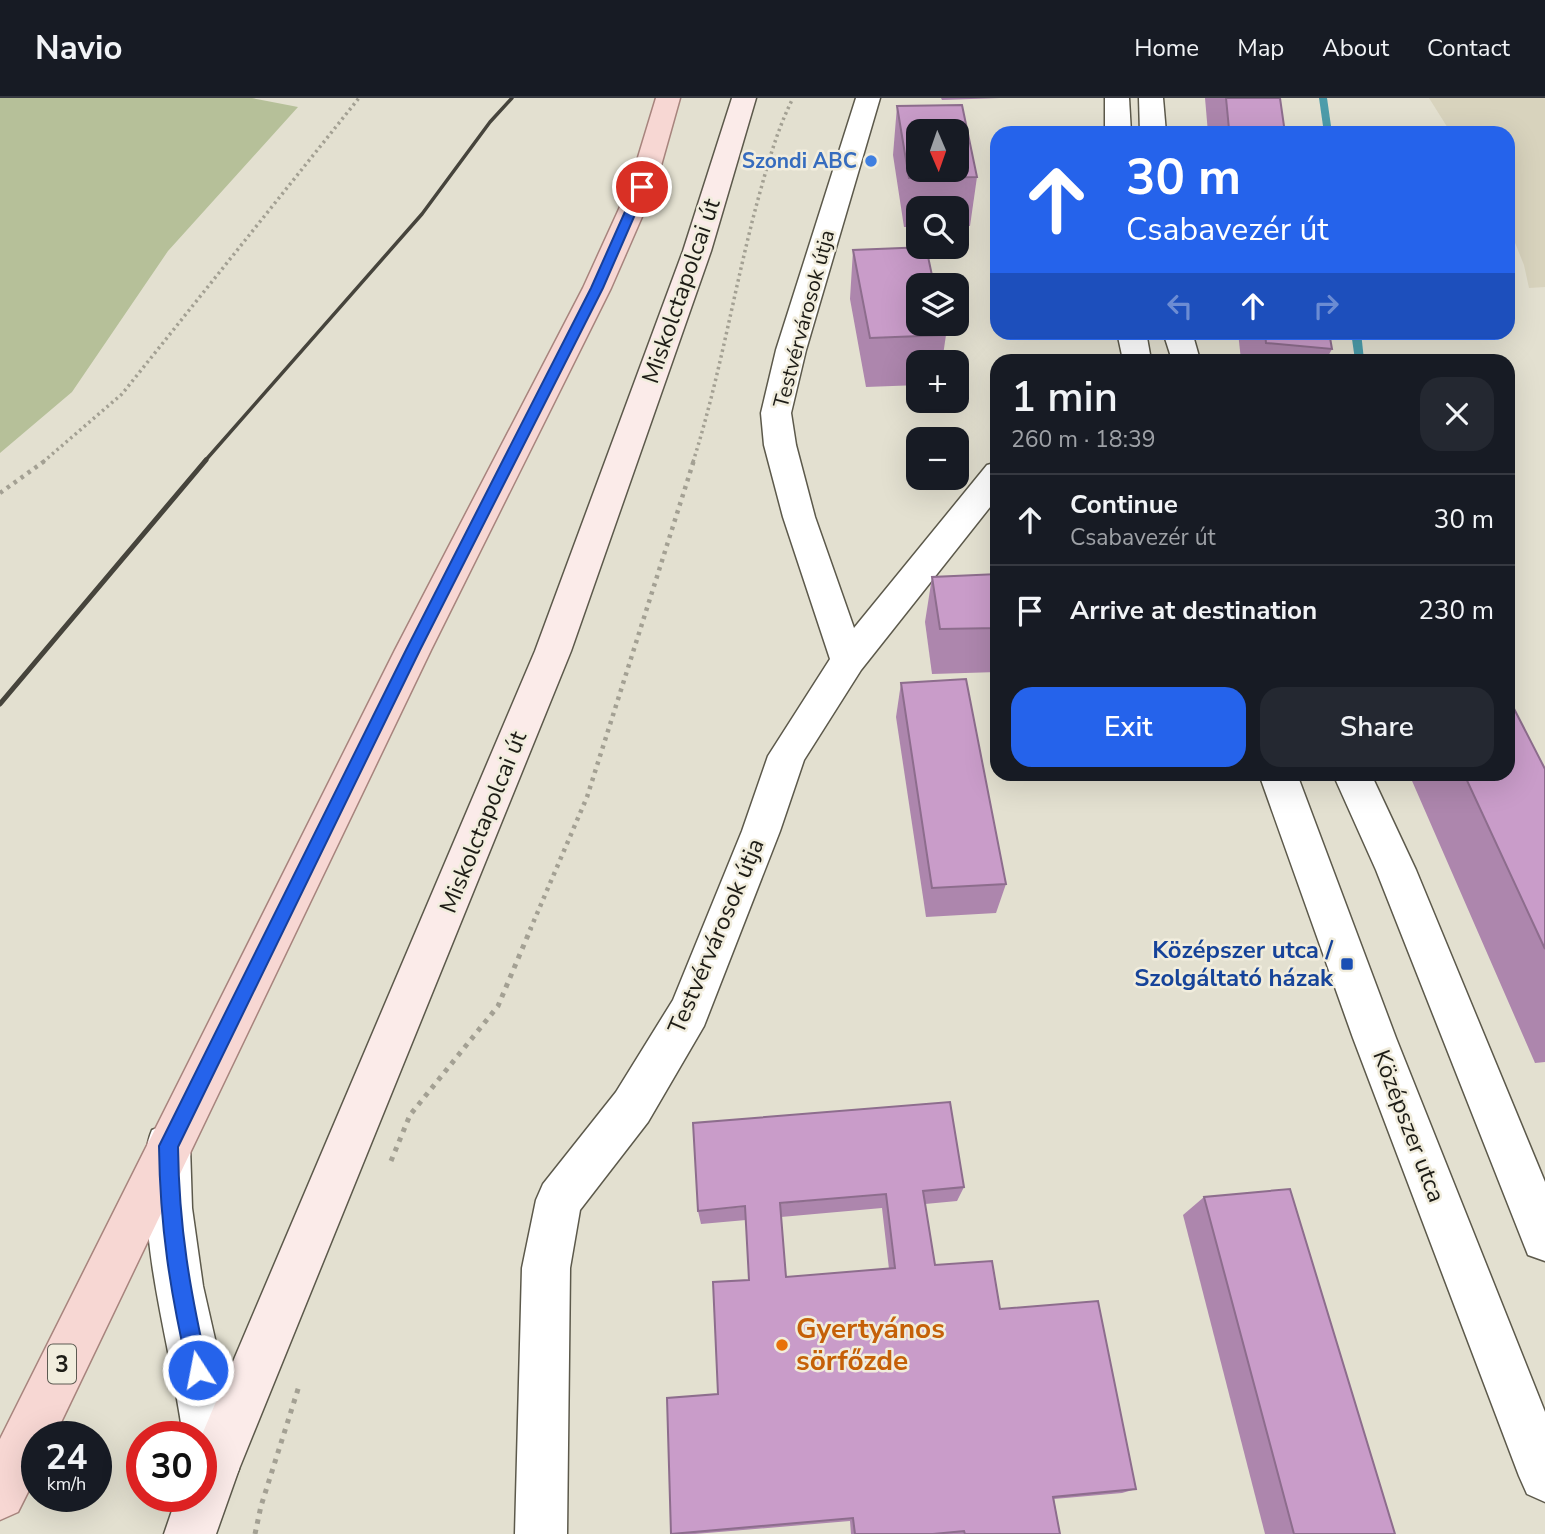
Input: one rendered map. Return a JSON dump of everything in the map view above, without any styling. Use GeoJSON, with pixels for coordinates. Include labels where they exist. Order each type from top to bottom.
{"type":"FeatureCollection","features":[{"type":"Feature","properties":{"kind":"main road","name":"3"},"geometry":{"type":"LineString","coordinates":[[0,1494],[413,650],[597,288],[642,187],[668,98]]}},
{"type":"Feature","properties":{"kind":"street","name":"Miskolctapolcai út"},"geometry":{"type":"LineString","coordinates":[[217,1459],[553,651],[697,251],[744,98]]}},
{"type":"Feature","properties":{"kind":"street","name":"Testvérvárosok útja"},"geometry":{"type":"LineString","coordinates":[[848,660],[799,517],[780,445],[776,413],[790,350],[868,98]]}},
{"type":"Feature","properties":{"kind":"street"},"geometry":{"type":"LineString","coordinates":[[1117,98],[1118,126]]}},
{"type":"Feature","properties":{"kind":"street"},"geometry":{"type":"LineString","coordinates":[[1151,98],[1153,126]]}},
{"type":"Feature","properties":{"kind":"street","name":"Testvérvárosok útja"},"geometry":{"type":"LineString","coordinates":[[541,1534],[547,1268],[559,1200],[632,1107],[689,1012],[761,831],[787,756],[848,660],[940,550],[990,484]]}},
{"type":"Feature","properties":{"kind":"street","name":"Középszer utca"},"geometry":{"type":"LineString","coordinates":[[1280,781],[1312,873],[1545,1476]]}},
{"type":"Feature","properties":{"kind":"street"},"geometry":{"type":"LineString","coordinates":[[1355,781],[1396,870],[1545,1238]]}},
{"type":"Feature","properties":{"kind":"street"},"geometry":{"type":"LineString","coordinates":[[168,1146],[169,1208],[179,1286],[206,1421]]}},
{"type":"Feature","properties":{"kind":"street"},"geometry":{"type":"LineString","coordinates":[[127,1236],[158,1257],[179,1286]]}},
{"type":"Feature","properties":{"kind":"street","name":"Miskolctapolcai út"},"geometry":{"type":"LineString","coordinates":[[190,1534],[198,1512]]}},
{"type":"Feature","properties":{"kind":"path"},"geometry":{"type":"LineString","coordinates":[[0,493],[47,459],[122,394],[359,98]]}},
{"type":"Feature","properties":{"kind":"path"},"geometry":{"type":"LineString","coordinates":[[389,1167],[410,1115],[498,1006],[587,797],[703,430],[746,243],[779,125],[793,98]]}},
{"type":"Feature","properties":{"kind":"path"},"geometry":{"type":"LineString","coordinates":[[255,1534],[261,1506],[303,1373]]}},
{"type":"Feature","properties":{"kind":"shaded area"},"geometry":{"type":"Polygon","coordinates":[[[1429,98],[1545,98],[1545,287],[1529,288],[1515,243],[1515,126],[1447,126],[1429,98]]]}},
{"type":"Feature","properties":{"kind":"green space"},"geometry":{"type":"Polygon","coordinates":[[[0,98],[252,98],[298,107],[168,251],[72,392],[0,453],[0,98]]]}},
{"type":"Feature","properties":{"kind":"building"},"geometry":{"type":"Polygon","coordinates":[[[1226,98],[1280,98],[1284,126],[1229,126],[1226,98]]]}},
{"type":"Feature","properties":{"kind":"building"},"geometry":{"type":"Polygon","coordinates":[[[962,105],[965,119],[906,119],[906,160],[897,106],[962,105]]]}},
{"type":"Feature","properties":{"kind":"building"},"geometry":{"type":"Polygon","coordinates":[[[970,143],[977,177],[970,177],[970,143]]]}},
{"type":"Feature","properties":{"kind":"building"},"geometry":{"type":"Polygon","coordinates":[[[906,248],[906,259],[929,259],[931,273],[906,273],[906,336],[921,336],[870,338],[853,250],[906,248]]]}},
{"type":"Feature","properties":{"kind":"building"},"geometry":{"type":"Polygon","coordinates":[[[1266,340],[1330,340],[1332,349],[1266,343],[1266,340]]]}},
{"type":"Feature","properties":{"kind":"building"},"geometry":{"type":"Polygon","coordinates":[[[990,574],[990,628],[940,629],[932,577],[990,574]]]}},
{"type":"Feature","properties":{"kind":"building"},"geometry":{"type":"Polygon","coordinates":[[[966,679],[1006,884],[932,888],[901,683],[966,679]]]}},
{"type":"Feature","properties":{"kind":"building"},"geometry":{"type":"Polygon","coordinates":[[[1515,711],[1545,769],[1545,949],[1467,781],[1515,781],[1515,711]]]}},
{"type":"Feature","properties":{"kind":"building"},"geometry":{"type":"Polygon","coordinates":[[[950,1102],[964,1187],[923,1191],[935,1265],[992,1261],[1000,1309],[1098,1301],[1136,1489],[1053,1497],[1060,1534],[965,1534],[964,1531],[933,1534],[855,1534],[853,1518],[671,1534],[667,1398],[718,1394],[713,1282],[749,1280],[745,1206],[698,1211],[693,1123],[950,1102]],[[886,1194],[780,1203],[786,1277],[895,1268],[886,1194]]]}},
{"type":"Feature","properties":{"kind":"building"},"geometry":{"type":"Polygon","coordinates":[[[1290,1189],[1395,1534],[1294,1534],[1204,1197],[1290,1189]]]}},
{"type":"Feature","properties":{"kind":"waterway"},"geometry":{"type":"LineString","coordinates":[[1323,98],[1327,126]]}},
{"type":"Feature","properties":{"kind":"waterway"},"geometry":{"type":"LineString","coordinates":[[1357,340],[1359,354]]}},
{"type":"Feature","properties":{"kind":"railway"},"geometry":{"type":"LineString","coordinates":[[204,462],[422,214],[490,122],[512,98]]}},
{"type":"Feature","properties":{"kind":"railway"},"geometry":{"type":"LineString","coordinates":[[0,704],[206,460]]}},
{"type":"Feature","properties":{"kind":"place","name":"Szondi ABC"},"geometry":{"type":"Point","coordinates":[871,161]}},
{"type":"Feature","properties":{"kind":"place","name":"Középszer utca / Szolgáltató házak"},"geometry":{"type":"Point","coordinates":[1347,964]}},
{"type":"Feature","properties":{"kind":"place","name":"Gyertyános sörfőzde"},"geometry":{"type":"Point","coordinates":[782,1345]}},
{"type":"Feature","properties":{"kind":"route"},"geometry":{"type":"LineString","coordinates":[[198,1370],[179,1286],[169,1208],[168,1146],[413,650],[597,288],[642,187]]}}]}
